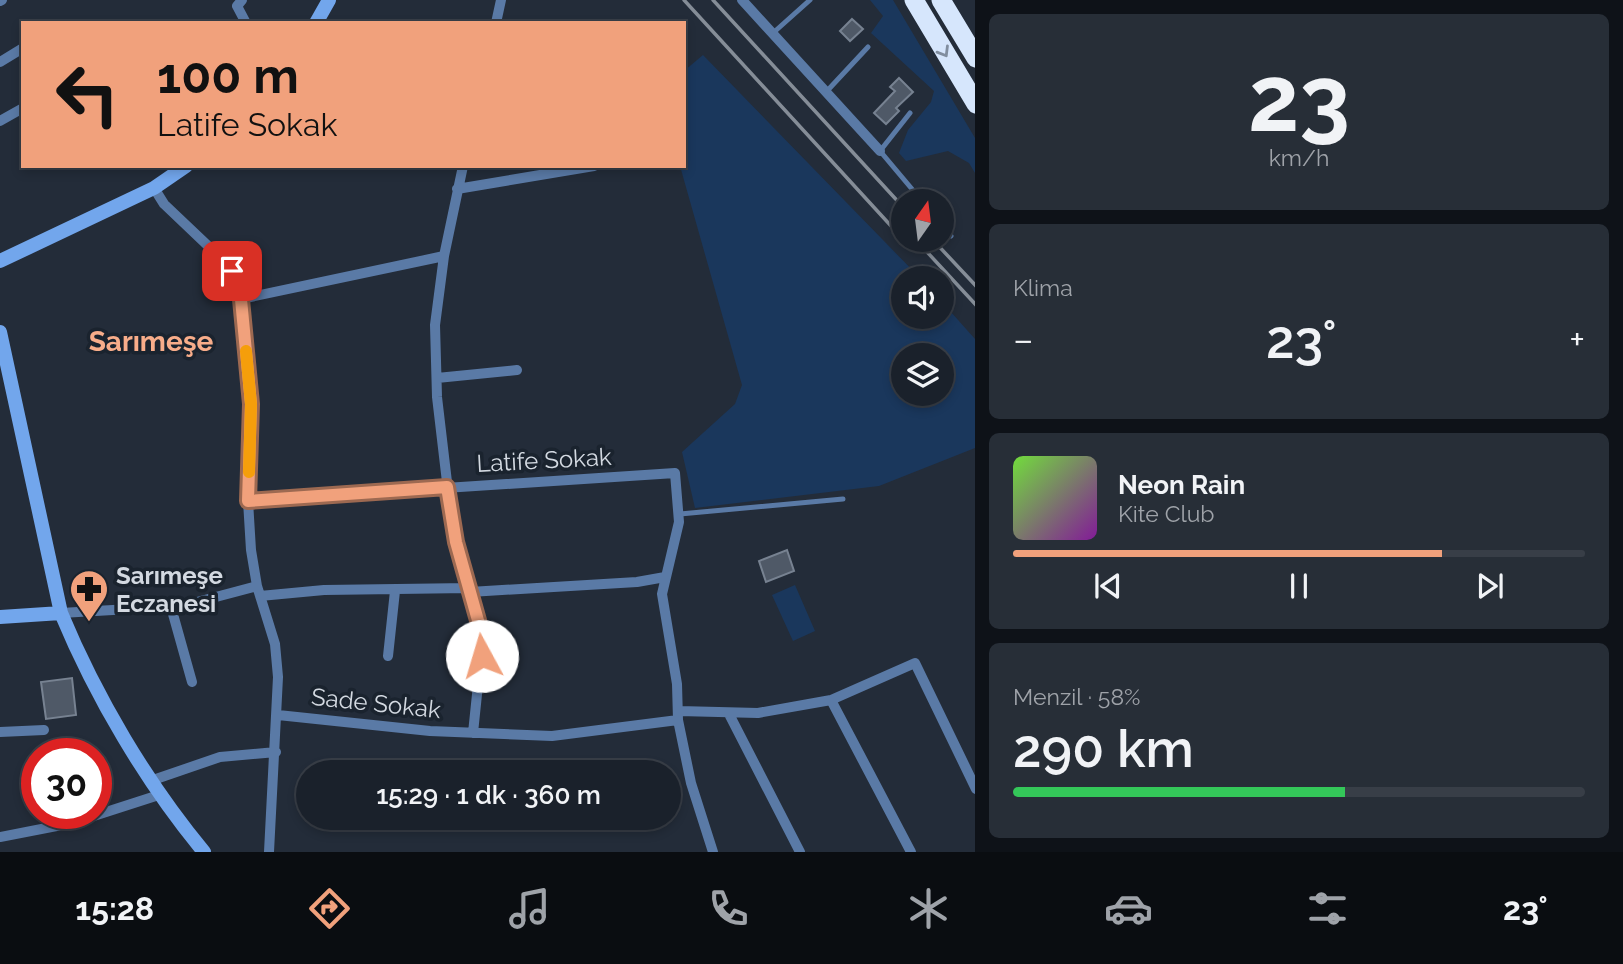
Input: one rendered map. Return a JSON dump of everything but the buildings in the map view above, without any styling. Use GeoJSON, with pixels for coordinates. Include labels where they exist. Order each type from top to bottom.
{"type":"FeatureCollection","features":[{"type":"Feature","properties":{"kind":"highway"},"geometry":{"type":"LineString","coordinates":[[914,0],[975,104]]}},
{"type":"Feature","properties":{"kind":"highway"},"geometry":{"type":"LineString","coordinates":[[941,0],[975,58]]}},
{"type":"Feature","properties":{"kind":"street"},"geometry":{"type":"LineString","coordinates":[[242,0],[237,6],[245,21]]}},
{"type":"Feature","properties":{"kind":"street"},"geometry":{"type":"LineString","coordinates":[[317,21],[329,0]]}},
{"type":"Feature","properties":{"kind":"street"},"geometry":{"type":"LineString","coordinates":[[496,21],[501,0]]}},
{"type":"Feature","properties":{"kind":"street"},"geometry":{"type":"LineString","coordinates":[[742,0],[771,35],[880,151]]}},
{"type":"Feature","properties":{"kind":"street"},"geometry":{"type":"LineString","coordinates":[[0,62],[21,49]]}},
{"type":"Feature","properties":{"kind":"street"},"geometry":{"type":"LineString","coordinates":[[0,121],[21,109]]}},
{"type":"Feature","properties":{"kind":"street"},"geometry":{"type":"LineString","coordinates":[[0,261],[153,188],[183,168]]}},
{"type":"Feature","properties":{"kind":"street"},"geometry":{"type":"LineString","coordinates":[[462,168],[444,256],[436,314],[437,378],[447,487],[456,542],[482,646],[473,733]]}},
{"type":"Feature","properties":{"kind":"street"},"geometry":{"type":"LineString","coordinates":[[457,189],[582,168]]}},
{"type":"Feature","properties":{"kind":"street"},"geometry":{"type":"LineString","coordinates":[[153,188],[173,214],[225,262],[237,280],[242,299],[251,404],[248,501],[258,591],[275,644],[278,715],[269,852]]}},
{"type":"Feature","properties":{"kind":"street"},"geometry":{"type":"LineString","coordinates":[[242,299],[444,256]]}},
{"type":"Feature","properties":{"kind":"street"},"geometry":{"type":"LineString","coordinates":[[0,332],[61,613],[84,664],[153,780],[204,852]]}},
{"type":"Feature","properties":{"kind":"street"},"geometry":{"type":"LineString","coordinates":[[437,378],[517,370]]}},
{"type":"Feature","properties":{"kind":"street","name":"Latife Sokak"},"geometry":{"type":"LineString","coordinates":[[248,501],[675,473],[680,514]]}},
{"type":"Feature","properties":{"kind":"street"},"geometry":{"type":"LineString","coordinates":[[680,514],[665,577],[664,609],[691,783],[713,852]]}},
{"type":"Feature","properties":{"kind":"street"},"geometry":{"type":"LineString","coordinates":[[0,617],[171,607],[258,591],[469,590],[637,582],[665,577]]}},
{"type":"Feature","properties":{"kind":"street"},"geometry":{"type":"LineString","coordinates":[[388,656],[395,591]]}},
{"type":"Feature","properties":{"kind":"street"},"geometry":{"type":"LineString","coordinates":[[171,607],[192,682]]}},
{"type":"Feature","properties":{"kind":"street","name":"Sade Sokak"},"geometry":{"type":"LineString","coordinates":[[278,715],[430,731],[569,735],[679,716],[784,710],[831,700],[915,663],[975,789]]}},
{"type":"Feature","properties":{"kind":"street"},"geometry":{"type":"LineString","coordinates":[[831,700],[911,852]]}},
{"type":"Feature","properties":{"kind":"street"},"geometry":{"type":"LineString","coordinates":[[729,714],[800,852]]}},
{"type":"Feature","properties":{"kind":"street"},"geometry":{"type":"LineString","coordinates":[[0,732],[44,730]]}},
{"type":"Feature","properties":{"kind":"street"},"geometry":{"type":"LineString","coordinates":[[153,780],[219,757],[276,752]]}},
{"type":"Feature","properties":{"kind":"street"},"geometry":{"type":"LineString","coordinates":[[0,837],[72,823],[131,807],[162,794]]}},
{"type":"Feature","properties":{"kind":"lane"},"geometry":{"type":"LineString","coordinates":[[771,35],[810,0]]}},
{"type":"Feature","properties":{"kind":"lane"},"geometry":{"type":"LineString","coordinates":[[826,91],[867,47]]}},
{"type":"Feature","properties":{"kind":"lane"},"geometry":{"type":"LineString","coordinates":[[910,113],[880,151],[912,189]]}},
{"type":"Feature","properties":{"kind":"lane"},"geometry":{"type":"LineString","coordinates":[[680,514],[843,499]]}},
{"type":"Feature","properties":{"kind":"shaded area"},"geometry":{"type":"Polygon","coordinates":[[[870,0],[893,0],[975,138],[975,173],[969,163],[948,151],[906,161],[899,153],[908,130],[931,102],[934,91],[871,33],[883,16],[870,0]]]}},
{"type":"Feature","properties":{"kind":"shaded area"},"geometry":{"type":"Polygon","coordinates":[[[703,55],[891,248],[891,252],[895,252],[908,266],[891,266],[891,329],[954,329],[954,315],[975,339],[975,448],[879,486],[695,508],[682,452],[735,404],[742,385],[681,168],[686,168],[686,69],[703,55]]]}},
{"type":"Feature","properties":{"kind":"shaded area"},"geometry":{"type":"Polygon","coordinates":[[[795,585],[815,631],[793,641],[772,595],[795,585]]]}},
{"type":"Feature","properties":{"kind":"railway"},"geometry":{"type":"LineString","coordinates":[[684,0],[891,226]]}},
{"type":"Feature","properties":{"kind":"railway"},"geometry":{"type":"LineString","coordinates":[[713,0],[891,194]]}},
{"type":"Feature","properties":{"kind":"railway"},"geometry":{"type":"LineString","coordinates":[[927,252],[975,304]]}},
{"type":"Feature","properties":{"kind":"railway"},"geometry":{"type":"LineString","coordinates":[[944,252],[975,285]]}},
{"type":"Feature","properties":{"kind":"slow traffic"},"geometry":{"type":"LineString","coordinates":[[246,351],[251,404],[249,472]]}},
{"type":"Feature","properties":{"kind":"place","name":"Sarımeşe Eczanesi"},"geometry":{"type":"Point","coordinates":[89,623]}},
{"type":"Feature","properties":{"kind":"district","name":"Sarımeşe"},"geometry":{"type":"Point","coordinates":[151,341]}},
{"type":"Feature","properties":{"kind":"route"},"geometry":{"type":"LineString","coordinates":[[232,271],[240,289],[251,404],[248,501],[356,496],[447,487],[456,542],[479,624],[482,656]]}}]}
